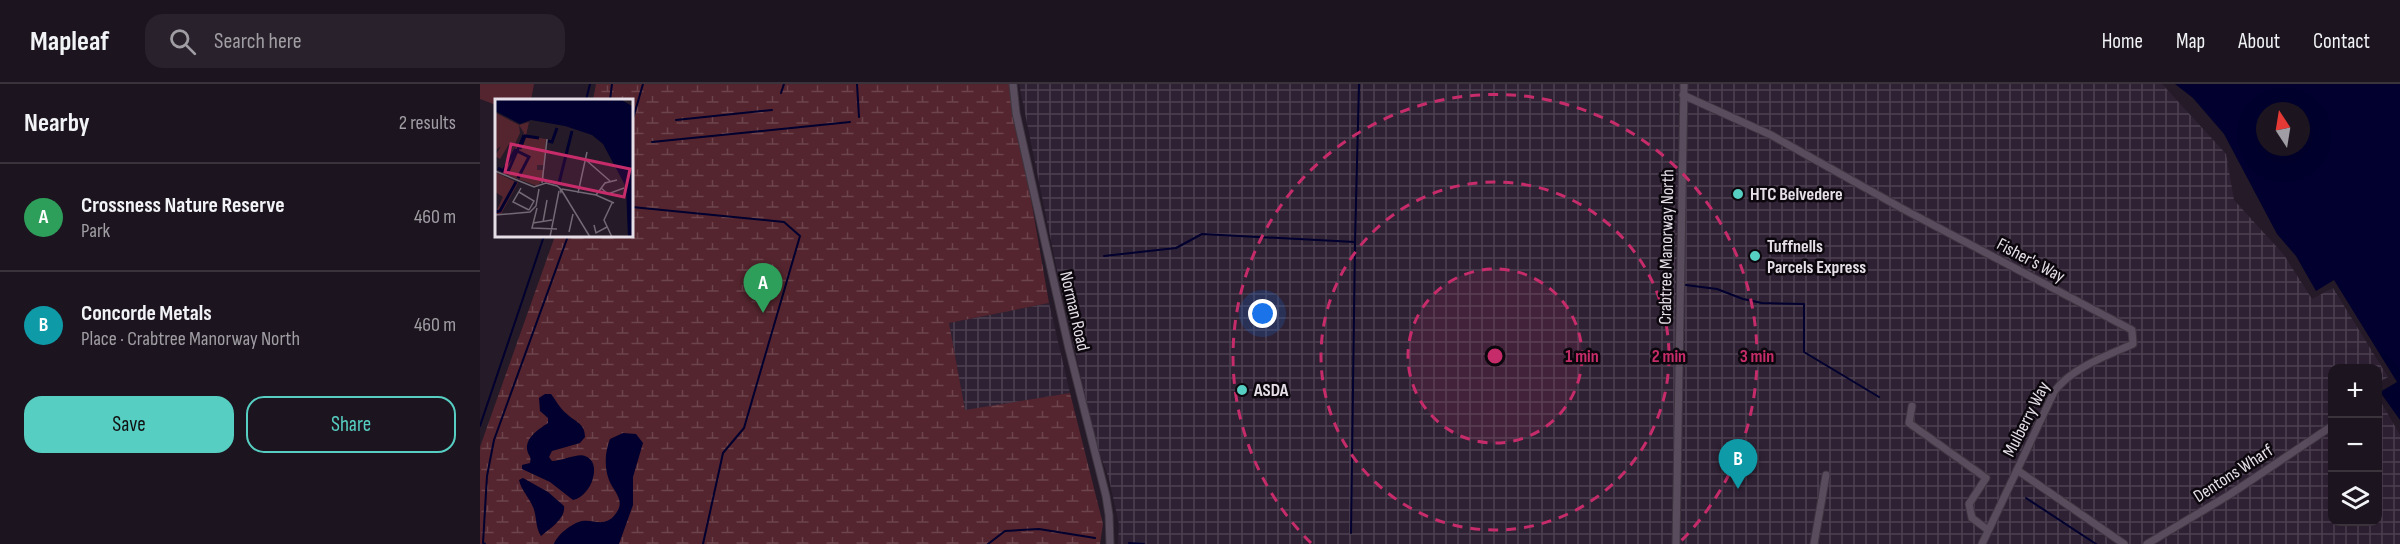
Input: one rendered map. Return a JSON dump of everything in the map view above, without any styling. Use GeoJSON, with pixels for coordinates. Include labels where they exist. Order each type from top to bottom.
{"type":"FeatureCollection","features":[{"type":"Feature","properties":{"kind":"street","name":"Norman Road"},"geometry":{"type":"LineString","coordinates":[[1013,84],[1016,113],[1069,349],[1106,496],[1110,542]]}},
{"type":"Feature","properties":{"kind":"street","name":"Crabtree Manorway North"},"geometry":{"type":"LineString","coordinates":[[1676,544],[1683,84]]}},
{"type":"Feature","properties":{"kind":"street","name":"Fisher's Way"},"geometry":{"type":"LineString","coordinates":[[1683,94],[1772,135],[1903,209],[2132,330],[2133,344]]}},
{"type":"Feature","properties":{"kind":"street","name":"Mulberry Way"},"geometry":{"type":"LineString","coordinates":[[1982,544],[2060,383],[2080,370],[2133,344]]}},
{"type":"Feature","properties":{"kind":"street"},"geometry":{"type":"LineString","coordinates":[[1912,406],[1908,423],[1986,478],[1969,504],[1972,518],[1988,530]]}},
{"type":"Feature","properties":{"kind":"street","name":"Dentons Wharf"},"geometry":{"type":"LineString","coordinates":[[2147,544],[2229,495],[2328,429]]}},
{"type":"Feature","properties":{"kind":"street"},"geometry":{"type":"LineString","coordinates":[[2017,470],[2124,544]]}},
{"type":"Feature","properties":{"kind":"street"},"geometry":{"type":"LineString","coordinates":[[1814,544],[1826,475]]}},
{"type":"Feature","properties":{"kind":"shaded area"},"geometry":{"type":"Polygon","coordinates":[[[1019,84],[2162,84],[2226,154],[2234,200],[2284,255],[2312,299],[2333,288],[2380,364],[2328,364],[2328,526],[2382,526],[2382,404],[2400,435],[2400,544],[1118,544],[1119,524],[1109,479],[1095,440],[1019,84]]]}},
{"type":"Feature","properties":{"kind":"shaded area"},"geometry":{"type":"Polygon","coordinates":[[[2175,84],[2400,84],[2400,420],[2382,395],[2382,391],[2397,382],[2334,280],[2316,291],[2296,256],[2277,234],[2224,134],[2193,98],[2175,84]]]}},
{"type":"Feature","properties":{"kind":"shaded area"},"geometry":{"type":"Polygon","coordinates":[[[1049,303],[1070,393],[965,411],[949,323],[1049,303]]]}},
{"type":"Feature","properties":{"kind":"shaded area"},"geometry":{"type":"Polygon","coordinates":[[[2382,367],[2388,377],[2382,381],[2382,367]]]}},
{"type":"Feature","properties":{"kind":"shaded area"},"geometry":{"type":"Polygon","coordinates":[[[545,394],[551,394],[562,410],[585,432],[585,437],[580,443],[552,451],[549,457],[552,461],[582,455],[590,459],[593,465],[593,479],[585,492],[573,500],[550,482],[522,469],[522,465],[530,463],[531,459],[527,449],[529,441],[548,423],[548,418],[540,411],[539,398],[545,394]]]}},
{"type":"Feature","properties":{"kind":"shaded area"},"geometry":{"type":"Polygon","coordinates":[[[623,433],[636,434],[643,443],[633,477],[633,505],[619,544],[554,544],[562,533],[574,524],[582,521],[605,522],[617,511],[620,502],[609,480],[606,459],[610,439],[623,433]]]}},
{"type":"Feature","properties":{"kind":"shaded area"},"geometry":{"type":"Polygon","coordinates":[[[523,478],[548,492],[564,506],[560,519],[541,536],[533,507],[520,484],[519,480],[523,478]]]}},
{"type":"Feature","properties":{"kind":"green space"},"geometry":{"type":"Polygon","coordinates":[[[480,84],[534,84],[531,99],[495,99],[495,105],[480,99],[480,84]]]}},
{"type":"Feature","properties":{"kind":"green space"},"geometry":{"type":"Polygon","coordinates":[[[596,84],[1014,84],[1016,113],[1049,303],[949,323],[965,410],[1070,393],[1103,524],[1100,544],[480,544],[480,447],[555,237],[633,237],[633,99],[593,99],[596,84]]]}},
{"type":"Feature","properties":{"kind":"waterway"},"geometry":{"type":"LineString","coordinates":[[586,99],[590,84]]}},
{"type":"Feature","properties":{"kind":"waterway"},"geometry":{"type":"LineString","coordinates":[[610,99],[612,84]]}},
{"type":"Feature","properties":{"kind":"waterway"},"geometry":{"type":"LineString","coordinates":[[633,119],[643,84]]}},
{"type":"Feature","properties":{"kind":"waterway"},"geometry":{"type":"LineString","coordinates":[[781,93],[784,84]]}},
{"type":"Feature","properties":{"kind":"waterway"},"geometry":{"type":"LineString","coordinates":[[857,84],[859,117]]}},
{"type":"Feature","properties":{"kind":"waterway"},"geometry":{"type":"LineString","coordinates":[[1351,533],[1359,84]]}},
{"type":"Feature","properties":{"kind":"waterway"},"geometry":{"type":"LineString","coordinates":[[676,120],[772,110]]}},
{"type":"Feature","properties":{"kind":"waterway"},"geometry":{"type":"LineString","coordinates":[[652,142],[850,122]]}},
{"type":"Feature","properties":{"kind":"waterway"},"geometry":{"type":"LineString","coordinates":[[633,207],[784,222],[800,236],[744,428],[723,453],[703,544]]}},
{"type":"Feature","properties":{"kind":"waterway"},"geometry":{"type":"LineString","coordinates":[[1104,256],[1176,248],[1202,234],[1355,242]]}},
{"type":"Feature","properties":{"kind":"waterway"},"geometry":{"type":"LineString","coordinates":[[480,426],[544,237]]}},
{"type":"Feature","properties":{"kind":"waterway"},"geometry":{"type":"LineString","coordinates":[[485,544],[483,543],[487,476],[494,440],[568,237]]}},
{"type":"Feature","properties":{"kind":"waterway"},"geometry":{"type":"LineString","coordinates":[[1686,285],[1717,289],[1743,299],[1762,303],[1804,304],[1804,352],[1879,397]]}},
{"type":"Feature","properties":{"kind":"waterway"},"geometry":{"type":"LineString","coordinates":[[2026,498],[2096,544]]}},
{"type":"Feature","properties":{"kind":"waterway"},"geometry":{"type":"LineString","coordinates":[[988,544],[1005,531],[1039,529],[1095,538]]}},
{"type":"Feature","properties":{"kind":"waterway"},"geometry":{"type":"LineString","coordinates":[[1129,543],[1144,544]]}},
{"type":"Feature","properties":{"kind":"place","name":"HTC Belvedere"},"geometry":{"type":"Point","coordinates":[1738,194]}},
{"type":"Feature","properties":{"kind":"place","name":"Tuffnells Parcels Express"},"geometry":{"type":"Point","coordinates":[1755,256]}},
{"type":"Feature","properties":{"kind":"place","name":"Crossness Nature Reserve"},"geometry":{"type":"Point","coordinates":[763,313]}},
{"type":"Feature","properties":{"kind":"place","name":"ASDA"},"geometry":{"type":"Point","coordinates":[1242,390]}},
{"type":"Feature","properties":{"kind":"place","name":"Concorde Metals"},"geometry":{"type":"Point","coordinates":[1738,489]}}]}
